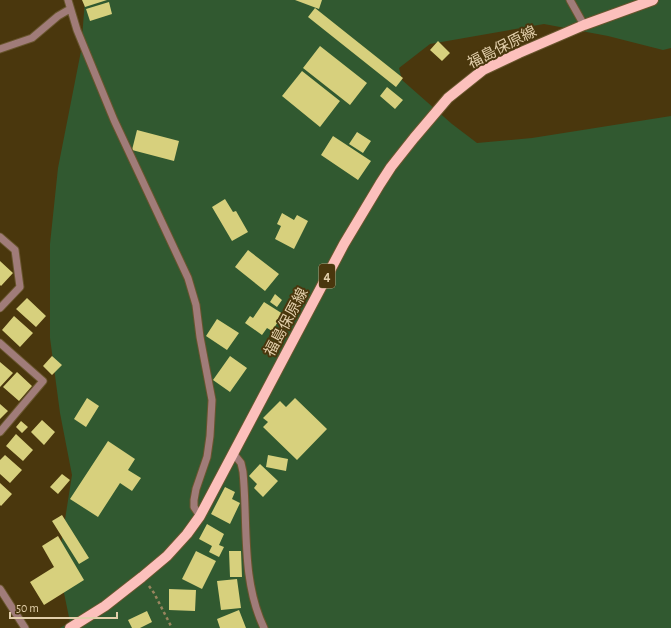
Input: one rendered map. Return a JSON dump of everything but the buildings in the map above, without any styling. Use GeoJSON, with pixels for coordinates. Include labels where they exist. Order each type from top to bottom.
{"type":"FeatureCollection","features":[{"type":"Feature","properties":{"kind":"main road","name":"福島保原線"},"geometry":{"type":"LineString","coordinates":[[70,628],[105,606],[167,556],[187,534],[200,516],[344,244],[380,184],[414,138],[448,98],[483,70],[584,25],[653,0]]}},
{"type":"Feature","properties":{"kind":"street"},"geometry":{"type":"LineString","coordinates":[[68,0],[77,30],[114,120],[188,278],[196,305],[200,336],[212,400],[207,457],[196,489],[194,500],[194,507],[200,516]]}},
{"type":"Feature","properties":{"kind":"street"},"geometry":{"type":"LineString","coordinates":[[570,0],[584,25]]}},
{"type":"Feature","properties":{"kind":"street"},"geometry":{"type":"LineString","coordinates":[[0,49],[32,38],[58,16],[70,9]]}},
{"type":"Feature","properties":{"kind":"street"},"geometry":{"type":"LineString","coordinates":[[0,237],[15,250],[20,287],[0,308]]}},
{"type":"Feature","properties":{"kind":"street"},"geometry":{"type":"LineString","coordinates":[[0,344],[43,381],[0,432]]}},
{"type":"Feature","properties":{"kind":"street"},"geometry":{"type":"LineString","coordinates":[[233,454],[241,463],[243,472],[248,571],[254,601],[264,628]]}},
{"type":"Feature","properties":{"kind":"street"},"geometry":{"type":"LineString","coordinates":[[0,589],[25,628]]}},
{"type":"Feature","properties":{"kind":"path"},"geometry":{"type":"LineString","coordinates":[[142,577],[154,593],[172,628]]}},
{"type":"Feature","properties":{"kind":"green space"},"geometry":{"type":"Polygon","coordinates":[[[85,0],[671,0],[671,48],[663,50],[608,36],[544,24],[430,44],[399,68],[402,80],[452,124],[477,143],[532,138],[671,116],[671,628],[60,628],[70,622],[58,564],[72,475],[60,413],[50,338],[50,244],[58,168],[81,51],[85,0]]]}}]}
